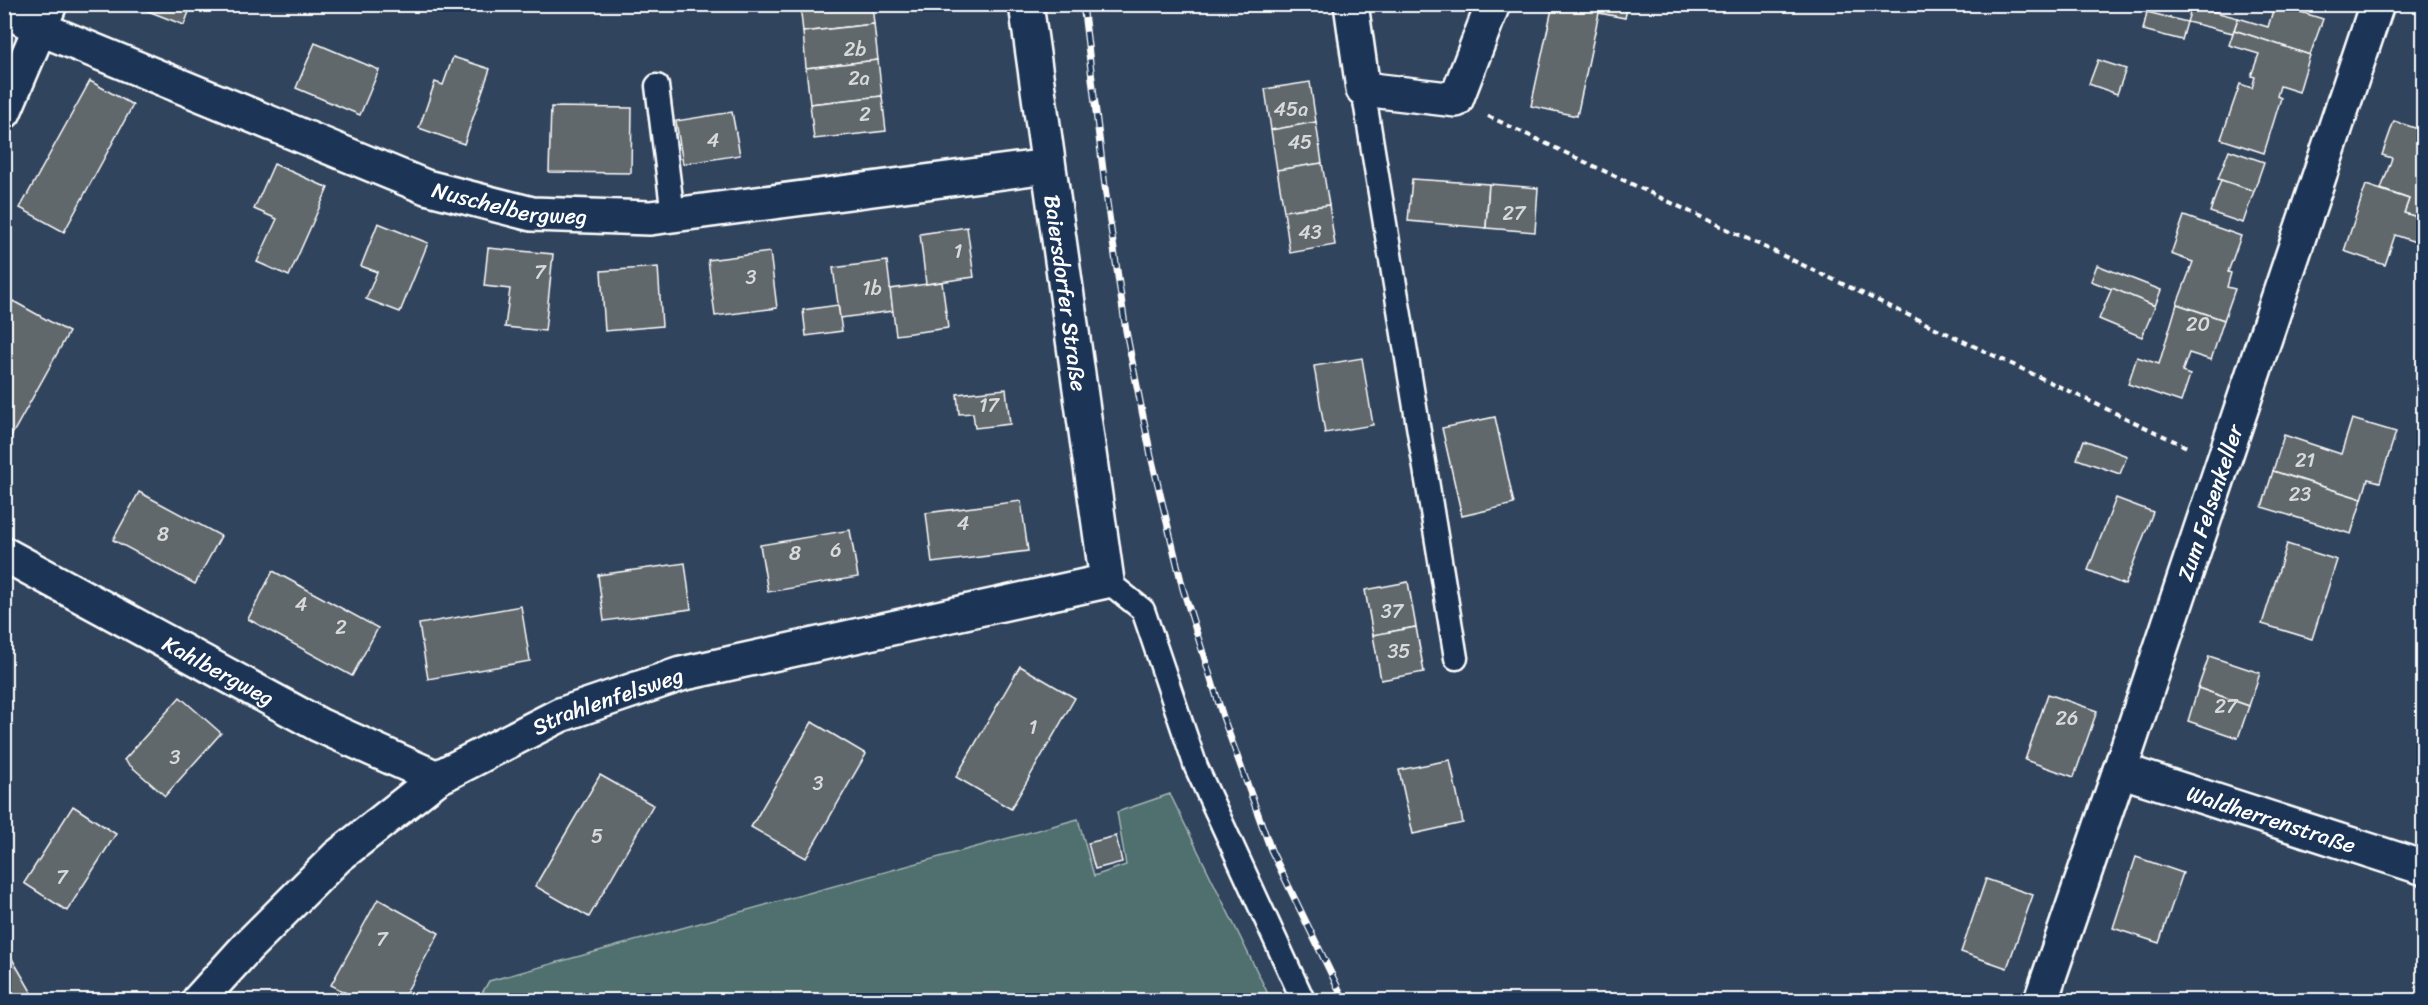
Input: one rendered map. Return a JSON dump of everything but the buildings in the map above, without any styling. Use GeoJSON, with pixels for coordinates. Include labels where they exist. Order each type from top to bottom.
{"type":"FeatureCollection","features":[{"type":"Feature","properties":{"kind":"street","name":"Baiersdorfer Straße"},"geometry":{"type":"LineString","coordinates":[[1026,4],[1107,581]]}},
{"type":"Feature","properties":{"kind":"street"},"geometry":{"type":"LineString","coordinates":[[1351,4],[1363,89],[1456,100],[1493,4]]}},
{"type":"Feature","properties":{"kind":"street","name":"Zum Felsenkeller"},"geometry":{"type":"LineString","coordinates":[[2041,1000],[2377,4]]}},
{"type":"Feature","properties":{"kind":"street","name":"Nuschelbergweg"},"geometry":{"type":"LineString","coordinates":[[4,9],[44,16],[426,187],[532,214],[650,218],[1048,166]]}},
{"type":"Feature","properties":{"kind":"street"},"geometry":{"type":"LineString","coordinates":[[4,112],[44,16]]}},
{"type":"Feature","properties":{"kind":"street","name":"Kahlbergweg"},"geometry":{"type":"LineString","coordinates":[[4,554],[319,725],[437,778]]}},
{"type":"Feature","properties":{"kind":"street","name":"Strahlenfelsweg"},"geometry":{"type":"LineString","coordinates":[[199,1000],[248,946],[337,857],[437,778],[560,715],[681,674],[1107,581]]}},
{"type":"Feature","properties":{"kind":"street","name":"Waldherrenstraße"},"geometry":{"type":"LineString","coordinates":[[2120,770],[2424,868]]}},
{"type":"Feature","properties":{"kind":"lane"},"geometry":{"type":"LineString","coordinates":[[657,86],[673,215]]}},
{"type":"Feature","properties":{"kind":"lane"},"geometry":{"type":"LineString","coordinates":[[1363,89],[1456,658]]}},
{"type":"Feature","properties":{"kind":"lane"},"geometry":{"type":"LineString","coordinates":[[1107,581],[1143,610],[1196,767],[1303,1000]]}},
{"type":"Feature","properties":{"kind":"path"},"geometry":{"type":"LineString","coordinates":[[1456,100],[2222,464]]}},
{"type":"Feature","properties":{"kind":"green space"},"geometry":{"type":"Polygon","coordinates":[[[1170,794],[1271,1000],[478,1000],[489,981],[1078,819],[1094,876],[1126,865],[1117,812],[1170,794]]]}},
{"type":"Feature","properties":{"kind":"railway"},"geometry":{"type":"LineString","coordinates":[[1083,4],[1106,195],[1126,331],[1151,456],[1183,589],[1223,717],[1271,850],[1344,1000]]}}]}
